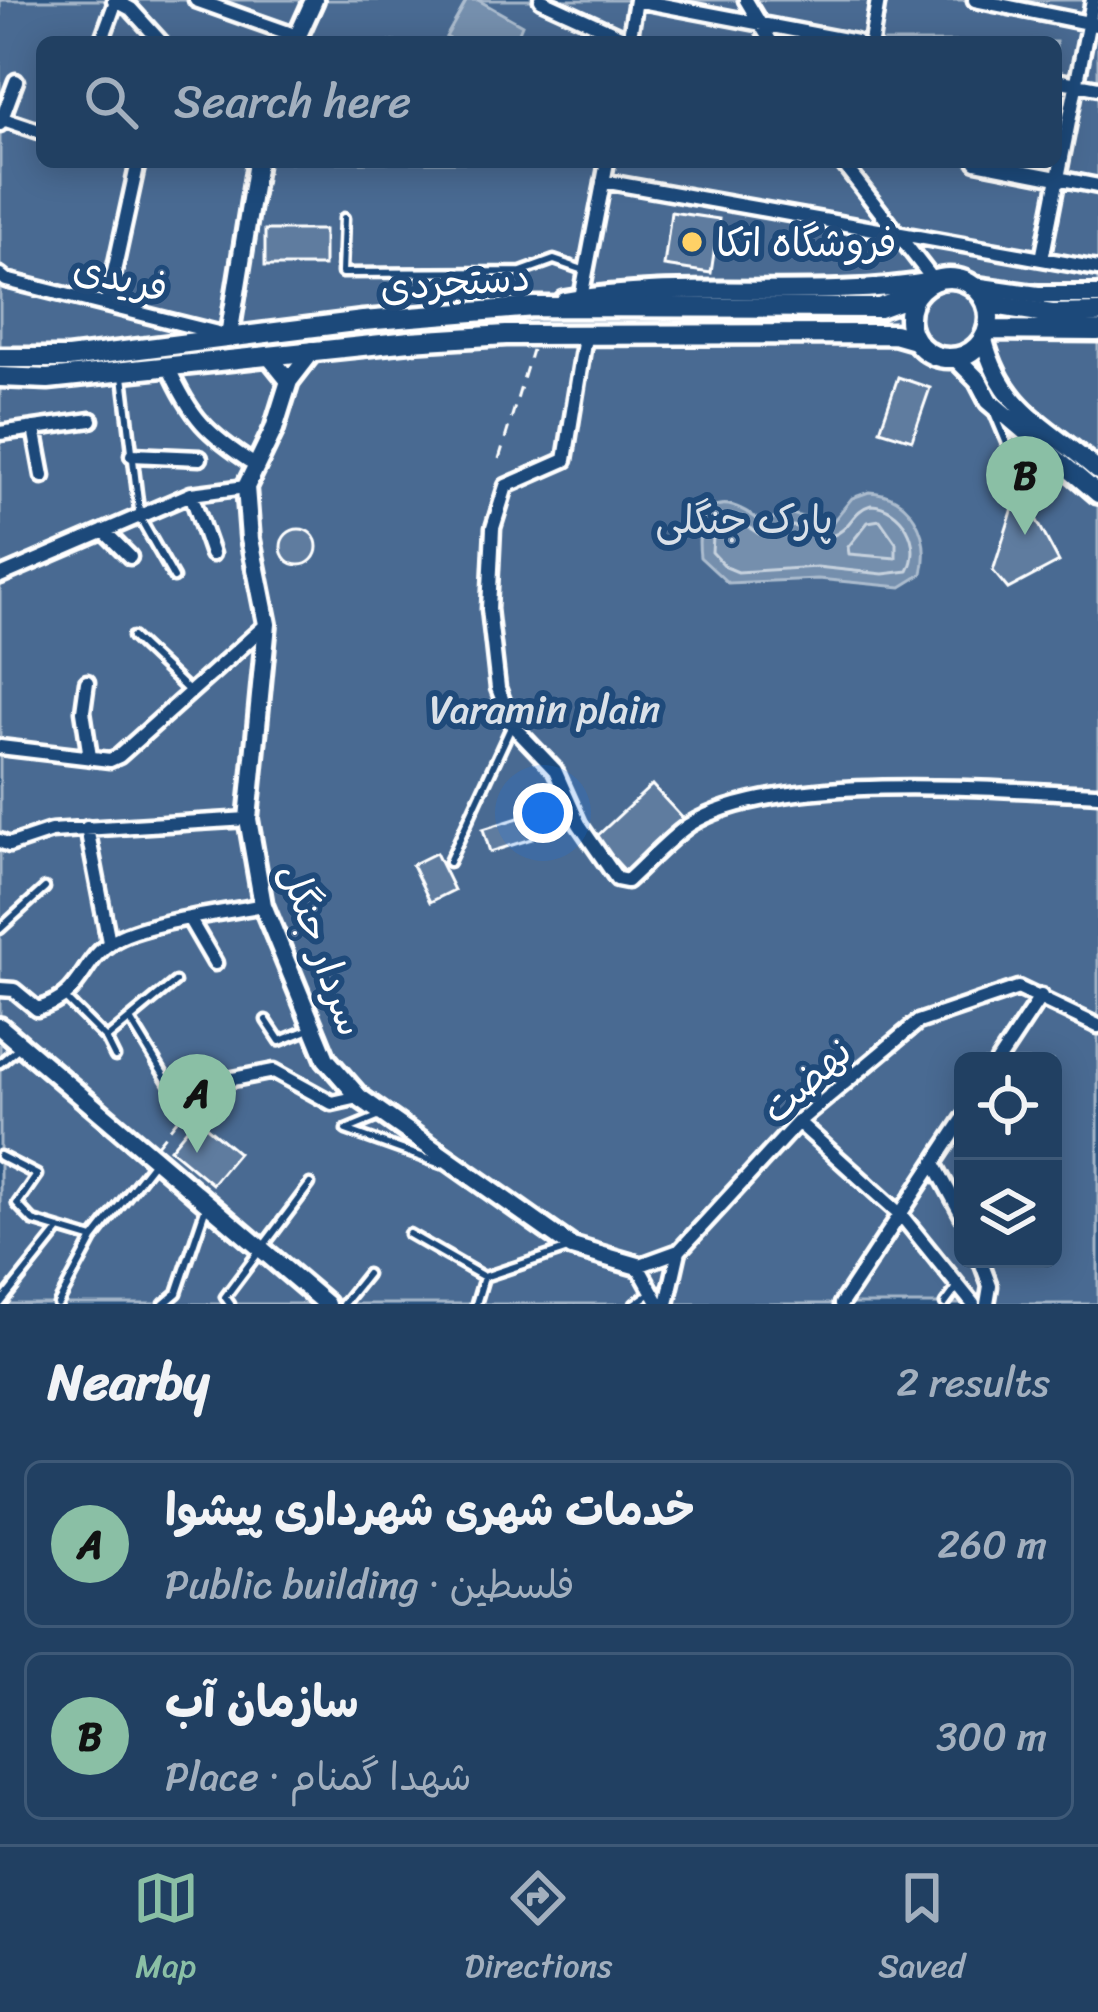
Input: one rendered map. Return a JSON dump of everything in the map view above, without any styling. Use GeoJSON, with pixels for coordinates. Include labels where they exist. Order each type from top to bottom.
{"type":"FeatureCollection","features":[{"type":"Feature","properties":{"kind":"main road"},"geometry":{"type":"LineString","coordinates":[[962,280],[974,286],[987,304],[986,335],[967,355],[933,355],[915,340],[909,322],[915,295],[934,281],[962,280]]}},
{"type":"Feature","properties":{"kind":"main road","name":"دستجردی"},"geometry":{"type":"LineString","coordinates":[[0,358],[68,358],[229,336],[534,307],[879,308],[915,295]]}},
{"type":"Feature","properties":{"kind":"main road"},"geometry":{"type":"LineString","coordinates":[[987,304],[1052,314],[1098,313]]}},
{"type":"Feature","properties":{"kind":"main road"},"geometry":{"type":"LineString","coordinates":[[986,335],[1098,331]]}},
{"type":"Feature","properties":{"kind":"main road","name":"دستجردی"},"geometry":{"type":"LineString","coordinates":[[0,377],[48,379],[506,334],[894,334],[915,340]]}},
{"type":"Feature","properties":{"kind":"street"},"geometry":{"type":"LineString","coordinates":[[102,36],[115,0],[133,4],[157,36]]}},
{"type":"Feature","properties":{"kind":"street"},"geometry":{"type":"LineString","coordinates":[[196,0],[288,36]]}},
{"type":"Feature","properties":{"kind":"street"},"geometry":{"type":"LineString","coordinates":[[297,36],[314,0]]}},
{"type":"Feature","properties":{"kind":"street"},"geometry":{"type":"LineString","coordinates":[[541,0],[618,36]]}},
{"type":"Feature","properties":{"kind":"street"},"geometry":{"type":"LineString","coordinates":[[630,36],[636,0],[824,36]]}},
{"type":"Feature","properties":{"kind":"street"},"geometry":{"type":"LineString","coordinates":[[746,0],[767,36]]}},
{"type":"Feature","properties":{"kind":"street"},"geometry":{"type":"LineString","coordinates":[[872,36],[878,0]]}},
{"type":"Feature","properties":{"kind":"street"},"geometry":{"type":"LineString","coordinates":[[975,0],[1093,24]]}},
{"type":"Feature","properties":{"kind":"street"},"geometry":{"type":"LineString","coordinates":[[1062,153],[1093,24],[1093,0]]}},
{"type":"Feature","properties":{"kind":"street"},"geometry":{"type":"LineString","coordinates":[[16,81],[1,120],[36,130]]}},
{"type":"Feature","properties":{"kind":"street"},"geometry":{"type":"LineString","coordinates":[[1062,81],[1098,88]]}},
{"type":"Feature","properties":{"kind":"street"},"geometry":{"type":"LineString","coordinates":[[107,304],[135,168]]}},
{"type":"Feature","properties":{"kind":"street"},"geometry":{"type":"LineString","coordinates":[[229,336],[256,168]]}},
{"type":"Feature","properties":{"kind":"street"},"geometry":{"type":"LineString","coordinates":[[581,298],[606,168]]}},
{"type":"Feature","properties":{"kind":"street"},"geometry":{"type":"LineString","coordinates":[[534,307],[620,292],[862,291],[934,281],[848,168]]}},
{"type":"Feature","properties":{"kind":"street"},"geometry":{"type":"LineString","coordinates":[[1006,168],[1098,186]]}},
{"type":"Feature","properties":{"kind":"street"},"geometry":{"type":"LineString","coordinates":[[1042,259],[1059,168]]}},
{"type":"Feature","properties":{"kind":"street"},"geometry":{"type":"LineString","coordinates":[[603,181],[1098,269]]}},
{"type":"Feature","properties":{"kind":"street","name":"فریدی"},"geometry":{"type":"LineString","coordinates":[[2,278],[229,336]]}},
{"type":"Feature","properties":{"kind":"street"},"geometry":{"type":"LineString","coordinates":[[974,286],[1038,295],[1098,295]]}},
{"type":"Feature","properties":{"kind":"street"},"geometry":{"type":"LineString","coordinates":[[986,335],[992,371],[1008,398],[1098,471]]}},
{"type":"Feature","properties":{"kind":"street"},"geometry":{"type":"LineString","coordinates":[[585,337],[565,460],[506,486],[493,528],[489,609],[498,688],[512,725],[555,770],[579,824],[616,879],[627,881],[688,826],[733,805],[884,788],[1098,794]]}},
{"type":"Feature","properties":{"kind":"street","name":"سردار جنگل"},"geometry":{"type":"LineString","coordinates":[[313,350],[290,381],[274,429],[246,487],[250,539],[267,624],[248,819],[263,905],[326,1059],[359,1097],[572,1247],[638,1266]]}},
{"type":"Feature","properties":{"kind":"street"},"geometry":{"type":"LineString","coordinates":[[268,355],[290,381]]}},
{"type":"Feature","properties":{"kind":"street"},"geometry":{"type":"LineString","coordinates":[[956,358],[978,380],[989,401],[1098,494]]}},
{"type":"Feature","properties":{"kind":"street"},"geometry":{"type":"LineString","coordinates":[[168,366],[185,405],[219,442],[255,464]]}},
{"type":"Feature","properties":{"kind":"street"},"geometry":{"type":"LineString","coordinates":[[0,433],[91,420]]}},
{"type":"Feature","properties":{"kind":"street"},"geometry":{"type":"LineString","coordinates":[[34,428],[43,476]]}},
{"type":"Feature","properties":{"kind":"street"},"geometry":{"type":"LineString","coordinates":[[132,455],[200,458]]}},
{"type":"Feature","properties":{"kind":"street"},"geometry":{"type":"LineString","coordinates":[[0,576],[191,494],[246,487]]}},
{"type":"Feature","properties":{"kind":"street"},"geometry":{"type":"LineString","coordinates":[[191,494],[212,554]]}},
{"type":"Feature","properties":{"kind":"street"},"geometry":{"type":"LineString","coordinates":[[104,531],[130,557]]}},
{"type":"Feature","properties":{"kind":"street"},"geometry":{"type":"LineString","coordinates":[[0,747],[110,760],[119,756],[267,624]]}},
{"type":"Feature","properties":{"kind":"street"},"geometry":{"type":"LineString","coordinates":[[87,682],[83,712],[90,757]]}},
{"type":"Feature","properties":{"kind":"street"},"geometry":{"type":"LineString","coordinates":[[0,841],[9,844],[51,831],[248,819]]}},
{"type":"Feature","properties":{"kind":"street"},"geometry":{"type":"LineString","coordinates":[[87,828],[109,942]]}},
{"type":"Feature","properties":{"kind":"street"},"geometry":{"type":"LineString","coordinates":[[0,989],[14,990],[37,1009],[66,999],[109,942],[130,933],[263,905]]}},
{"type":"Feature","properties":{"kind":"street"},"geometry":{"type":"LineString","coordinates":[[190,920],[215,963]]}},
{"type":"Feature","properties":{"kind":"street","name":"نهضت"},"geometry":{"type":"LineString","coordinates":[[638,1266],[679,1251],[798,1122],[918,1022],[1018,988],[1041,996]]}},
{"type":"Feature","properties":{"kind":"street"},"geometry":{"type":"LineString","coordinates":[[1004,1052],[1041,996],[1098,1026]]}},
{"type":"Feature","properties":{"kind":"street"},"geometry":{"type":"LineString","coordinates":[[0,1027],[326,1304]]}},
{"type":"Feature","properties":{"kind":"street"},"geometry":{"type":"LineString","coordinates":[[194,1100],[223,1081],[274,1071],[332,1102],[359,1097]]}},
{"type":"Feature","properties":{"kind":"street"},"geometry":{"type":"LineString","coordinates":[[798,1122],[901,1215],[974,1304]]}},
{"type":"Feature","properties":{"kind":"street"},"geometry":{"type":"LineString","coordinates":[[841,1304],[954,1134]]}},
{"type":"Feature","properties":{"kind":"street"},"geometry":{"type":"LineString","coordinates":[[935,1165],[954,1200]]}},
{"type":"Feature","properties":{"kind":"street"},"geometry":{"type":"LineString","coordinates":[[659,1300],[679,1251]]}},
{"type":"Feature","properties":{"kind":"street"},"geometry":{"type":"LineString","coordinates":[[638,1266],[659,1300]]}},
{"type":"Feature","properties":{"kind":"street"},"geometry":{"type":"LineString","coordinates":[[983,1268],[990,1286],[987,1304]]}},
{"type":"Feature","properties":{"kind":"lane"},"geometry":{"type":"LineString","coordinates":[[344,218],[342,272],[521,272],[554,260],[586,272]]}},
{"type":"Feature","properties":{"kind":"lane"},"geometry":{"type":"LineString","coordinates":[[122,371],[140,518],[174,578]]}},
{"type":"Feature","properties":{"kind":"lane"},"geometry":{"type":"LineString","coordinates":[[989,401],[1029,496]]}},
{"type":"Feature","properties":{"kind":"lane"},"geometry":{"type":"LineString","coordinates":[[132,638],[190,692]]}},
{"type":"Feature","properties":{"kind":"lane"},"geometry":{"type":"LineString","coordinates":[[449,862],[512,725]]}},
{"type":"Feature","properties":{"kind":"lane"},"geometry":{"type":"LineString","coordinates":[[535,828],[570,802]]}},
{"type":"Feature","properties":{"kind":"lane"},"geometry":{"type":"LineString","coordinates":[[0,929],[45,888]]}},
{"type":"Feature","properties":{"kind":"lane"},"geometry":{"type":"LineString","coordinates":[[106,1039],[176,982]]}},
{"type":"Feature","properties":{"kind":"lane"},"geometry":{"type":"LineString","coordinates":[[66,999],[106,1039],[116,1057]]}},
{"type":"Feature","properties":{"kind":"lane"},"geometry":{"type":"LineString","coordinates":[[130,1020],[176,1095]]}},
{"type":"Feature","properties":{"kind":"lane"},"geometry":{"type":"LineString","coordinates":[[266,1020],[280,1041],[313,1027]]}},
{"type":"Feature","properties":{"kind":"lane"},"geometry":{"type":"LineString","coordinates":[[0,1063],[21,1046]]}},
{"type":"Feature","properties":{"kind":"lane"},"geometry":{"type":"LineString","coordinates":[[383,1115],[346,1130],[462,1171]]}},
{"type":"Feature","properties":{"kind":"lane"},"geometry":{"type":"LineString","coordinates":[[58,1304],[93,1239],[155,1154]]}},
{"type":"Feature","properties":{"kind":"lane"},"geometry":{"type":"LineString","coordinates":[[0,1156],[37,1175],[16,1204],[33,1221],[93,1239]]}},
{"type":"Feature","properties":{"kind":"lane"},"geometry":{"type":"LineString","coordinates":[[230,1304],[225,1297],[310,1184]]}},
{"type":"Feature","properties":{"kind":"lane"},"geometry":{"type":"LineString","coordinates":[[164,1304],[176,1294],[207,1204]]}},
{"type":"Feature","properties":{"kind":"lane"},"geometry":{"type":"LineString","coordinates":[[0,1304],[60,1229]]}},
{"type":"Feature","properties":{"kind":"lane"},"geometry":{"type":"LineString","coordinates":[[409,1234],[484,1277],[572,1247]]}},
{"type":"Feature","properties":{"kind":"lane"},"geometry":{"type":"LineString","coordinates":[[343,1304],[367,1274]]}},
{"type":"Feature","properties":{"kind":"lane"},"geometry":{"type":"LineString","coordinates":[[476,1304],[484,1277]]}},
{"type":"Feature","properties":{"kind":"lane"},"geometry":{"type":"LineString","coordinates":[[945,1304],[958,1286]]}},
{"type":"Feature","properties":{"kind":"lane"},"geometry":{"type":"LineString","coordinates":[[635,1304],[659,1300]]}},
{"type":"Feature","properties":{"kind":"path"},"geometry":{"type":"LineString","coordinates":[[499,459],[532,349]]}},
{"type":"Feature","properties":{"kind":"path"},"geometry":{"type":"LineString","coordinates":[[155,1154],[194,1100]]}},
{"type":"Feature","properties":{"kind":"green space","name":"Varamin plain"},"geometry":{"type":"Polygon","coordinates":[[[0,0],[1098,0],[1098,1304],[0,1304],[0,0]]]}},
{"type":"Feature","properties":{"kind":"water"},"geometry":{"type":"Polygon","coordinates":[[[467,0],[478,0],[522,25],[517,36],[447,36],[467,0]]]}},
{"type":"Feature","properties":{"kind":"water"},"geometry":{"type":"Polygon","coordinates":[[[869,492],[884,494],[907,508],[920,531],[922,574],[901,587],[818,579],[728,583],[700,557],[701,525],[713,508],[733,506],[761,522],[792,514],[830,525],[852,498],[869,492]]]}},
{"type":"Feature","properties":{"kind":"building","name":"فروشگاه اتکا"},"geometry":{"type":"Polygon","coordinates":[[[671,212],[719,219],[711,273],[664,266],[671,212]]]}},
{"type":"Feature","properties":{"kind":"building"},"geometry":{"type":"Polygon","coordinates":[[[265,230],[324,230],[324,266],[265,266],[265,230]]]}},
{"type":"Feature","properties":{"kind":"building"},"geometry":{"type":"Polygon","coordinates":[[[898,377],[930,388],[912,440],[880,430],[898,377]]]}},
{"type":"Feature","properties":{"kind":"building"},"geometry":{"type":"Polygon","coordinates":[[[1027,502],[1059,562],[1008,589],[993,571],[1013,508],[1027,502]]]}},
{"type":"Feature","properties":{"kind":"building"},"geometry":{"type":"Polygon","coordinates":[[[299,529],[312,534],[317,547],[312,560],[299,565],[286,560],[281,547],[286,534],[299,529]]]}},
{"type":"Feature","properties":{"kind":"building"},"geometry":{"type":"Polygon","coordinates":[[[652,785],[686,822],[628,874],[595,838],[652,785]]]}},
{"type":"Feature","properties":{"kind":"building"},"geometry":{"type":"Polygon","coordinates":[[[525,816],[532,839],[490,852],[483,829],[525,816]]]}},
{"type":"Feature","properties":{"kind":"building"},"geometry":{"type":"Polygon","coordinates":[[[436,853],[454,890],[430,902],[412,865],[436,853]]]}},
{"type":"Feature","properties":{"kind":"building"},"geometry":{"type":"Polygon","coordinates":[[[196,1118],[238,1153],[212,1184],[170,1149],[196,1118]]]}},
{"type":"Feature","properties":{"kind":"place","name":"فروشگاه اتکا"},"geometry":{"type":"Point","coordinates":[692,242]}},
{"type":"Feature","properties":{"kind":"place","name":"سازمان آب"},"geometry":{"type":"Point","coordinates":[1025,535]}},
{"type":"Feature","properties":{"kind":"place","name":"خدمات شهری شهرداری پیشوا"},"geometry":{"type":"Point","coordinates":[197,1153]}},
{"type":"Feature","properties":{"kind":"park label","name":"پارک جنگلی"},"geometry":{"type":"Point","coordinates":[744,519]}}]}
